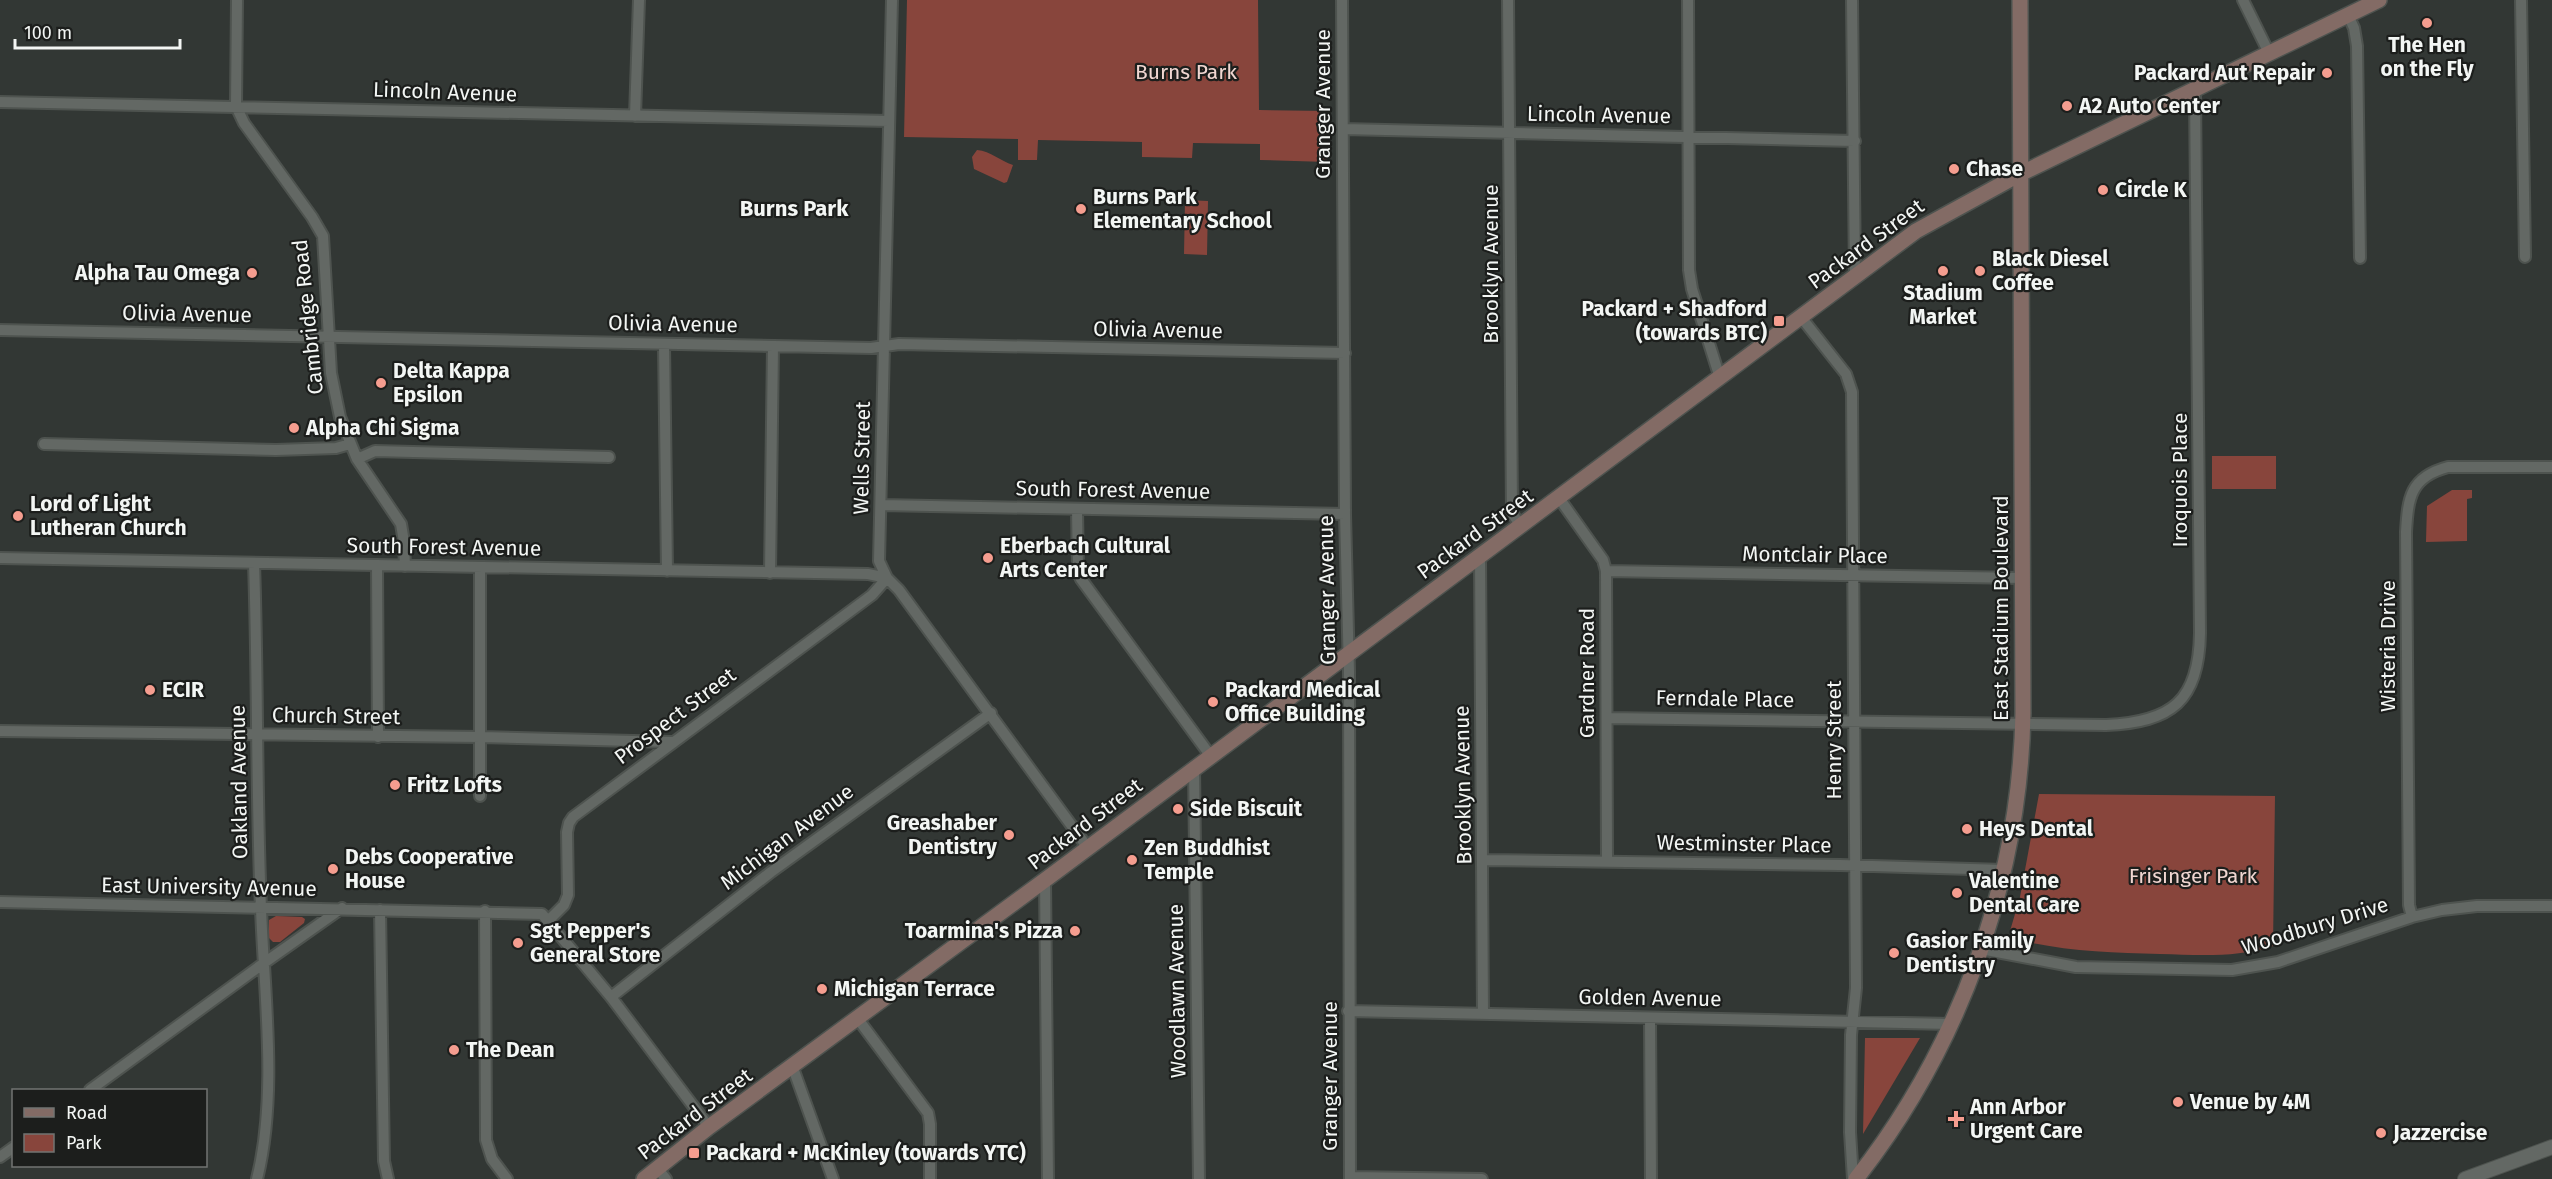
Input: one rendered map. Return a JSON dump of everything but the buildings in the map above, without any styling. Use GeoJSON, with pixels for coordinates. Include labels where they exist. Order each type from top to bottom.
{"type":"FeatureCollection","features":[{"type":"Feature","properties":{"kind":"main road","name":"East Stadium Boulevard"},"geometry":{"type":"LineString","coordinates":[[1855,1179],[1881,1148],[1909,1104],[1951,1024],[1981,949],[2004,870],[2015,819],[2022,724],[2023,578],[2020,0]]}},
{"type":"Feature","properties":{"kind":"main road","name":"Packard Street"},"geometry":{"type":"LineString","coordinates":[[644,1179],[662,1174],[709,1127],[793,1068],[1210,755],[1930,222],[2020,174],[2195,91],[2378,0]]}},
{"type":"Feature","properties":{"kind":"street","name":"Cambridge Road"},"geometry":{"type":"LineString","coordinates":[[237,0],[236,106],[244,123],[312,217],[323,236],[334,392],[357,459],[400,524],[404,542],[405,566]]}},
{"type":"Feature","properties":{"kind":"street"},"geometry":{"type":"LineString","coordinates":[[635,116],[639,0]]}},
{"type":"Feature","properties":{"kind":"street","name":"Wells Street"},"geometry":{"type":"LineString","coordinates":[[892,0],[882,346],[879,561],[887,578],[991,713],[1088,848]]}},
{"type":"Feature","properties":{"kind":"street","name":"Granger Avenue"},"geometry":{"type":"LineString","coordinates":[[1342,0],[1350,1178]]}},
{"type":"Feature","properties":{"kind":"street","name":"Brooklyn Avenue"},"geometry":{"type":"LineString","coordinates":[[1508,0],[1512,513],[1521,526]]}},
{"type":"Feature","properties":{"kind":"street"},"geometry":{"type":"LineString","coordinates":[[1688,0],[1689,270],[1692,289],[1720,378]]}},
{"type":"Feature","properties":{"kind":"street"},"geometry":{"type":"LineString","coordinates":[[1852,0],[1854,277]]}},
{"type":"Feature","properties":{"kind":"street"},"geometry":{"type":"LineString","coordinates":[[2243,0],[2269,53]]}},
{"type":"Feature","properties":{"kind":"street"},"geometry":{"type":"LineString","coordinates":[[2521,0],[2525,257]]}},
{"type":"Feature","properties":{"kind":"street"},"geometry":{"type":"LineString","coordinates":[[2349,15],[2357,46],[2360,258]]}},
{"type":"Feature","properties":{"kind":"street","name":"Iroquois Place"},"geometry":{"type":"LineString","coordinates":[[2022,724],[2106,725],[2146,722],[2164,713],[2182,699],[2193,680],[2200,657],[2195,91]]}},
{"type":"Feature","properties":{"kind":"street","name":"Lincoln Avenue"},"geometry":{"type":"LineString","coordinates":[[0,102],[889,121]]}},
{"type":"Feature","properties":{"kind":"street","name":"Lincoln Avenue"},"geometry":{"type":"LineString","coordinates":[[1343,129],[1854,141]]}},
{"type":"Feature","properties":{"kind":"street","name":"Henry Street"},"geometry":{"type":"LineString","coordinates":[[1802,317],[1850,383],[1856,988],[1850,1132],[1855,1179]]}},
{"type":"Feature","properties":{"kind":"street","name":"Olivia Avenue"},"geometry":{"type":"LineString","coordinates":[[0,330],[868,348],[899,344],[1344,353]]}},
{"type":"Feature","properties":{"kind":"street"},"geometry":{"type":"LineString","coordinates":[[664,344],[667,571]]}},
{"type":"Feature","properties":{"kind":"street"},"geometry":{"type":"LineString","coordinates":[[770,573],[773,346]]}},
{"type":"Feature","properties":{"kind":"street"},"geometry":{"type":"LineString","coordinates":[[44,444],[276,450],[336,448],[350,444]]}},
{"type":"Feature","properties":{"kind":"street"},"geometry":{"type":"LineString","coordinates":[[357,459],[375,451],[609,457]]}},
{"type":"Feature","properties":{"kind":"street","name":"Wisteria Drive"},"geometry":{"type":"LineString","coordinates":[[2412,917],[2409,893],[2406,532],[2408,502],[2414,486],[2436,470],[2448,467],[2552,467]]}},
{"type":"Feature","properties":{"kind":"street","name":"Gardner Road"},"geometry":{"type":"LineString","coordinates":[[1559,498],[1603,560],[1606,571],[1607,862]]}},
{"type":"Feature","properties":{"kind":"street","name":"South Forest Avenue"},"geometry":{"type":"LineString","coordinates":[[881,505],[1345,514]]}},
{"type":"Feature","properties":{"kind":"street"},"geometry":{"type":"LineString","coordinates":[[1077,509],[1078,572],[1081,579],[1210,755]]}},
{"type":"Feature","properties":{"kind":"street","name":"Brooklyn Avenue"},"geometry":{"type":"LineString","coordinates":[[1480,556],[1484,1014]]}},
{"type":"Feature","properties":{"kind":"street","name":"South Forest Avenue"},"geometry":{"type":"LineString","coordinates":[[0,558],[868,574],[887,578]]}},
{"type":"Feature","properties":{"kind":"street","name":"Oakland Avenue"},"geometry":{"type":"LineString","coordinates":[[254,563],[261,907],[268,1074],[262,1159],[257,1179]]}},
{"type":"Feature","properties":{"kind":"street"},"geometry":{"type":"LineString","coordinates":[[377,565],[378,737]]}},
{"type":"Feature","properties":{"kind":"street"},"geometry":{"type":"LineString","coordinates":[[480,567],[480,796]]}},
{"type":"Feature","properties":{"kind":"street","name":"Montclair Place"},"geometry":{"type":"LineString","coordinates":[[1606,571],[2023,578]]}},
{"type":"Feature","properties":{"kind":"street","name":"Prospect Street"},"geometry":{"type":"LineString","coordinates":[[549,920],[564,905],[568,895],[569,823],[580,811],[872,594],[887,578]]}},
{"type":"Feature","properties":{"kind":"street","name":"Michigan Avenue"},"geometry":{"type":"LineString","coordinates":[[611,997],[771,872],[991,713]]}},
{"type":"Feature","properties":{"kind":"street","name":"Ferndale Place"},"geometry":{"type":"LineString","coordinates":[[1606,718],[2022,724]]}},
{"type":"Feature","properties":{"kind":"street","name":"Church Street"},"geometry":{"type":"LineString","coordinates":[[0,731],[481,737],[672,742]]}},
{"type":"Feature","properties":{"kind":"street","name":"Woodlawn Avenue"},"geometry":{"type":"LineString","coordinates":[[1194,767],[1199,1179]]}},
{"type":"Feature","properties":{"kind":"street","name":"Westminster Place"},"geometry":{"type":"LineString","coordinates":[[1483,860],[2004,870]]}},
{"type":"Feature","properties":{"kind":"street"},"geometry":{"type":"LineString","coordinates":[[1045,880],[1048,1179]]}},
{"type":"Feature","properties":{"kind":"street","name":"East University Avenue"},"geometry":{"type":"LineString","coordinates":[[0,903],[485,911],[538,913],[549,920]]}},
{"type":"Feature","properties":{"kind":"street","name":"Woodbury Drive"},"geometry":{"type":"LineString","coordinates":[[1981,949],[2076,967],[2232,970],[2278,962],[2412,917],[2442,910],[2477,906],[2552,906]]}},
{"type":"Feature","properties":{"kind":"street"},"geometry":{"type":"LineString","coordinates":[[91,1089],[342,908]]}},
{"type":"Feature","properties":{"kind":"street"},"geometry":{"type":"LineString","coordinates":[[380,910],[384,1161],[388,1179]]}},
{"type":"Feature","properties":{"kind":"street"},"geometry":{"type":"LineString","coordinates":[[485,911],[486,1140],[492,1159],[507,1179]]}},
{"type":"Feature","properties":{"kind":"street"},"geometry":{"type":"LineString","coordinates":[[549,920],[611,997],[709,1127]]}},
{"type":"Feature","properties":{"kind":"street","name":"Golden Avenue"},"geometry":{"type":"LineString","coordinates":[[1348,1011],[1951,1024]]}},
{"type":"Feature","properties":{"kind":"street"},"geometry":{"type":"LineString","coordinates":[[1650,1018],[1651,1179]]}},
{"type":"Feature","properties":{"kind":"street"},"geometry":{"type":"LineString","coordinates":[[858,1019],[928,1113],[930,1179]]}},
{"type":"Feature","properties":{"kind":"street"},"geometry":{"type":"LineString","coordinates":[[793,1068],[833,1179]]}},
{"type":"Feature","properties":{"kind":"street"},"geometry":{"type":"LineString","coordinates":[[2465,1179],[2552,1148]]}},
{"type":"Feature","properties":{"kind":"street"},"geometry":{"type":"LineString","coordinates":[[1350,1178],[1482,1179]]}},
{"type":"Feature","properties":{"kind":"green space","name":"Burns Park"},"geometry":{"type":"Polygon","coordinates":[[[907,0],[1258,0],[1259,110],[1327,111],[1327,162],[1260,160],[1260,144],[1193,143],[1192,158],[1142,157],[1142,142],[1038,140],[1037,160],[1018,160],[1018,139],[904,137],[907,0]]]}},
{"type":"Feature","properties":{"kind":"green space"},"geometry":{"type":"Polygon","coordinates":[[[977,150],[987,152],[1013,165],[1007,182],[1004,183],[974,169],[972,157],[977,150]]]}},
{"type":"Feature","properties":{"kind":"green space"},"geometry":{"type":"Polygon","coordinates":[[[1185,200],[1208,201],[1207,255],[1184,254],[1185,200]]]}},
{"type":"Feature","properties":{"kind":"green space"},"geometry":{"type":"Polygon","coordinates":[[[2212,456],[2276,456],[2276,489],[2212,489],[2212,456]]]}},
{"type":"Feature","properties":{"kind":"green space"},"geometry":{"type":"Polygon","coordinates":[[[2452,490],[2472,490],[2472,498],[2467,499],[2467,541],[2426,542],[2427,506],[2452,490]]]}},
{"type":"Feature","properties":{"kind":"green space","name":"Frisinger Park"},"geometry":{"type":"Polygon","coordinates":[[[2039,794],[2275,796],[2273,946],[2231,954],[2189,955],[2086,951],[2014,939],[2010,931],[2020,897],[2039,794]]]}},
{"type":"Feature","properties":{"kind":"green space"},"geometry":{"type":"Polygon","coordinates":[[[276,916],[305,919],[304,923],[280,942],[273,942],[269,938],[269,920],[276,916]]]}},
{"type":"Feature","properties":{"kind":"green space"},"geometry":{"type":"Polygon","coordinates":[[[1865,1038],[1920,1038],[1863,1134],[1865,1038]]]}},
{"type":"Feature","properties":{"kind":"place","name":"The Hen on the Fly"},"geometry":{"type":"Point","coordinates":[2427,23]}},
{"type":"Feature","properties":{"kind":"place","name":"Packard Aut Repair"},"geometry":{"type":"Point","coordinates":[2327,73]}},
{"type":"Feature","properties":{"kind":"place","name":"A2 Auto Center"},"geometry":{"type":"Point","coordinates":[2067,106]}},
{"type":"Feature","properties":{"kind":"place","name":"Chase"},"geometry":{"type":"Point","coordinates":[1954,169]}},
{"type":"Feature","properties":{"kind":"place","name":"Circle K"},"geometry":{"type":"Point","coordinates":[2103,190]}},
{"type":"Feature","properties":{"kind":"place","name":"Burns Park Elementary School"},"geometry":{"type":"Point","coordinates":[1081,209]}},
{"type":"Feature","properties":{"kind":"place","name":"Stadium Market"},"geometry":{"type":"Point","coordinates":[1943,271]}},
{"type":"Feature","properties":{"kind":"place","name":"Black Diesel Coffee"},"geometry":{"type":"Point","coordinates":[1980,271]}},
{"type":"Feature","properties":{"kind":"place","name":"Alpha Tau Omega"},"geometry":{"type":"Point","coordinates":[252,273]}},
{"type":"Feature","properties":{"kind":"place","name":"Packard + Shadford (towards BTC)"},"geometry":{"type":"Point","coordinates":[1779,321]}},
{"type":"Feature","properties":{"kind":"place","name":"Delta Kappa Epsilon"},"geometry":{"type":"Point","coordinates":[381,383]}},
{"type":"Feature","properties":{"kind":"place","name":"Alpha Chi Sigma"},"geometry":{"type":"Point","coordinates":[294,428]}},
{"type":"Feature","properties":{"kind":"place","name":"Lord of Light Lutheran Church"},"geometry":{"type":"Point","coordinates":[18,516]}},
{"type":"Feature","properties":{"kind":"place","name":"Eberbach Cultural Arts Center"},"geometry":{"type":"Point","coordinates":[988,558]}},
{"type":"Feature","properties":{"kind":"place","name":"ECIR"},"geometry":{"type":"Point","coordinates":[150,690]}},
{"type":"Feature","properties":{"kind":"place","name":"Packard Medical Office Building"},"geometry":{"type":"Point","coordinates":[1213,702]}},
{"type":"Feature","properties":{"kind":"place","name":"Fritz Lofts"},"geometry":{"type":"Point","coordinates":[395,785]}},
{"type":"Feature","properties":{"kind":"place","name":"Side Biscuit"},"geometry":{"type":"Point","coordinates":[1178,809]}},
{"type":"Feature","properties":{"kind":"place","name":"Heys Dental"},"geometry":{"type":"Point","coordinates":[1967,829]}},
{"type":"Feature","properties":{"kind":"place","name":"Greashaber Dentistry"},"geometry":{"type":"Point","coordinates":[1009,835]}},
{"type":"Feature","properties":{"kind":"place","name":"Zen Buddhist Temple"},"geometry":{"type":"Point","coordinates":[1132,860]}},
{"type":"Feature","properties":{"kind":"place","name":"Debs Cooperative House"},"geometry":{"type":"Point","coordinates":[333,869]}},
{"type":"Feature","properties":{"kind":"place","name":"Valentine Dental Care"},"geometry":{"type":"Point","coordinates":[1957,893]}},
{"type":"Feature","properties":{"kind":"place","name":"Toarmina's Pizza"},"geometry":{"type":"Point","coordinates":[1075,931]}},
{"type":"Feature","properties":{"kind":"place","name":"Sgt Pepper's General Store"},"geometry":{"type":"Point","coordinates":[518,943]}},
{"type":"Feature","properties":{"kind":"place","name":"Gasior Family Dentistry"},"geometry":{"type":"Point","coordinates":[1894,953]}},
{"type":"Feature","properties":{"kind":"place","name":"Michigan Terrace"},"geometry":{"type":"Point","coordinates":[822,989]}},
{"type":"Feature","properties":{"kind":"place","name":"The Dean"},"geometry":{"type":"Point","coordinates":[454,1050]}},
{"type":"Feature","properties":{"kind":"place","name":"Venue by 4M"},"geometry":{"type":"Point","coordinates":[2178,1102]}},
{"type":"Feature","properties":{"kind":"place","name":"Ann Arbor Urgent Care"},"geometry":{"type":"Point","coordinates":[1956,1119]}},
{"type":"Feature","properties":{"kind":"place","name":"Jazzercise"},"geometry":{"type":"Point","coordinates":[2381,1133]}},
{"type":"Feature","properties":{"kind":"place","name":"Packard + McKinley (towards YTC)"},"geometry":{"type":"Point","coordinates":[694,1153]}},
{"type":"Feature","properties":{"kind":"district","name":"Burns Park"},"geometry":{"type":"Point","coordinates":[794,208]}}]}
